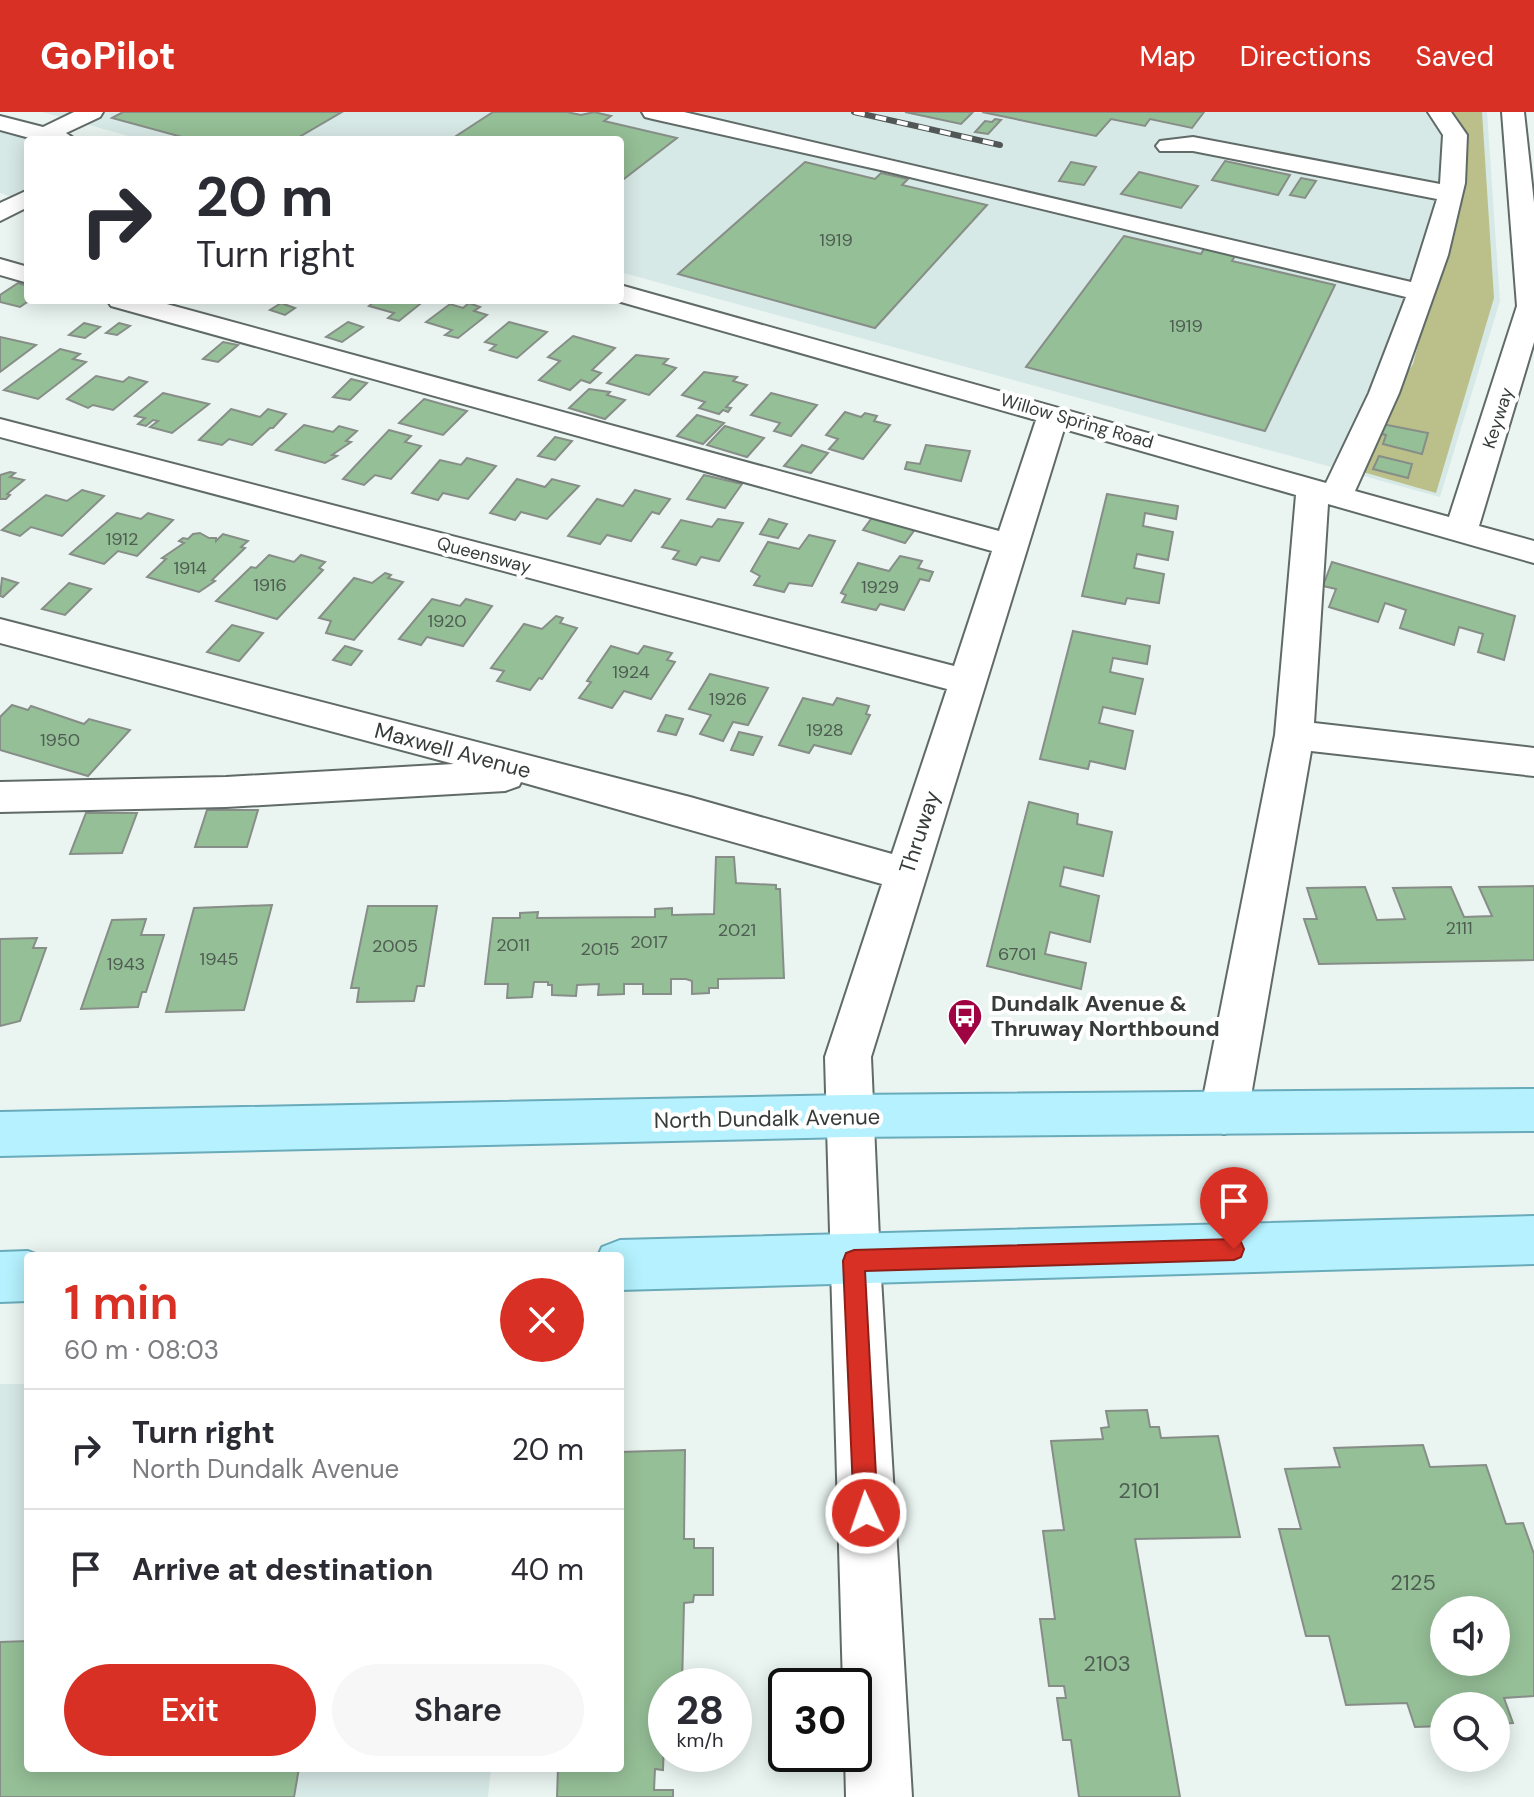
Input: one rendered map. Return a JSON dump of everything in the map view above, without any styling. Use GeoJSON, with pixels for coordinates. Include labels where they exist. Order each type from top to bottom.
{"type":"FeatureCollection","features":[{"type":"Feature","properties":{"kind":"main road","name":"North Dundalk Avenue"},"geometry":{"type":"LineString","coordinates":[[0,1134],[848,1116],[1534,1110]]}},
{"type":"Feature","properties":{"kind":"main road"},"geometry":{"type":"LineString","coordinates":[[624,1265],[1534,1240]]}},
{"type":"Feature","properties":{"kind":"main road"},"geometry":{"type":"LineString","coordinates":[[0,1277],[24,1276]]}},
{"type":"Feature","properties":{"kind":"street"},"geometry":{"type":"LineString","coordinates":[[58,136],[92,112]]}},
{"type":"Feature","properties":{"kind":"street"},"geometry":{"type":"LineString","coordinates":[[653,112],[915,171],[1421,293]]}},
{"type":"Feature","properties":{"kind":"street"},"geometry":{"type":"LineString","coordinates":[[1224,1113],[1294,735],[1325,493],[1384,393],[1421,293],[1451,194],[1455,135],[1439,112]]}},
{"type":"Feature","properties":{"kind":"street"},"geometry":{"type":"LineString","coordinates":[[0,123],[48,136]]}},
{"type":"Feature","properties":{"kind":"street","name":"Keyway"},"geometry":{"type":"LineString","coordinates":[[1461,531],[1533,306],[1520,129]]}},
{"type":"Feature","properties":{"kind":"street"},"geometry":{"type":"LineString","coordinates":[[1168,146],[1193,144],[1451,194]]}},
{"type":"Feature","properties":{"kind":"street"},"geometry":{"type":"LineString","coordinates":[[0,213],[24,199]]}},
{"type":"Feature","properties":{"kind":"street"},"geometry":{"type":"LineString","coordinates":[[0,267],[24,274]]}},
{"type":"Feature","properties":{"kind":"street","name":"Willow Spring Road"},"geometry":{"type":"LineString","coordinates":[[624,294],[1534,552]]}},
{"type":"Feature","properties":{"kind":"street"},"geometry":{"type":"LineString","coordinates":[[136,304],[1011,545]]}},
{"type":"Feature","properties":{"kind":"street"},"geometry":{"type":"LineString","coordinates":[[1504,400],[1534,408]]}},
{"type":"Feature","properties":{"kind":"street","name":"Thruway"},"geometry":{"type":"LineString","coordinates":[[879,1797],[854,1261],[848,1057],[1053,414]]}},
{"type":"Feature","properties":{"kind":"street","name":"Queensway"},"geometry":{"type":"LineString","coordinates":[[0,428],[968,682]]}},
{"type":"Feature","properties":{"kind":"street","name":"Maxwell Avenue"},"geometry":{"type":"LineString","coordinates":[[0,631],[545,774],[905,874]]}},
{"type":"Feature","properties":{"kind":"street"},"geometry":{"type":"LineString","coordinates":[[1294,735],[1534,762]]}},
{"type":"Feature","properties":{"kind":"street"},"geometry":{"type":"LineString","coordinates":[[0,797],[226,792],[545,774]]}},
{"type":"Feature","properties":{"kind":"shaded area"},"geometry":{"type":"Polygon","coordinates":[[[42,112],[1487,112],[1500,301],[1440,497],[624,273],[624,136],[129,136],[42,112]]]}},
{"type":"Feature","properties":{"kind":"shaded area"},"geometry":{"type":"Polygon","coordinates":[[[0,131],[24,138],[24,191],[12,197],[0,193],[0,131]]]}},
{"type":"Feature","properties":{"kind":"shaded area"},"geometry":{"type":"Polygon","coordinates":[[[0,1384],[24,1384],[24,1772],[491,1772],[488,1797],[0,1797],[0,1384]]]}},
{"type":"Feature","properties":{"kind":"green space"},"geometry":{"type":"Polygon","coordinates":[[[1452,112],[1482,112],[1494,298],[1436,493],[1356,470],[1372,426],[1413,364],[1463,172],[1452,112]]]}},
{"type":"Feature","properties":{"kind":"building"},"geometry":{"type":"Polygon","coordinates":[[[123,112],[342,112],[301,136],[178,136],[112,118],[123,112]]]}},
{"type":"Feature","properties":{"kind":"building"},"geometry":{"type":"Polygon","coordinates":[[[493,112],[567,112],[581,115],[594,112],[611,116],[604,121],[677,138],[624,179],[624,136],[456,136],[493,112]]]}},
{"type":"Feature","properties":{"kind":"building"},"geometry":{"type":"Polygon","coordinates":[[[905,112],[973,112],[961,124],[905,112]]]}},
{"type":"Feature","properties":{"kind":"building"},"geometry":{"type":"Polygon","coordinates":[[[982,112],[1204,112],[1192,128],[1150,119],[1145,126],[1111,119],[1096,136],[982,112]]]}},
{"type":"Feature","properties":{"kind":"building"},"geometry":{"type":"Polygon","coordinates":[[[1001,120],[988,134],[975,132],[985,121],[1001,120]]]}},
{"type":"Feature","properties":{"kind":"building"},"geometry":{"type":"Polygon","coordinates":[[[1225,161],[1290,175],[1278,195],[1212,180],[1225,161]]]}},
{"type":"Feature","properties":{"kind":"building"},"geometry":{"type":"Polygon","coordinates":[[[805,162],[875,179],[881,173],[908,179],[902,185],[987,205],[875,328],[678,274],[805,162]]]}},
{"type":"Feature","properties":{"kind":"building"},"geometry":{"type":"Polygon","coordinates":[[[1071,162],[1096,167],[1084,185],[1059,181],[1071,162]]]}},
{"type":"Feature","properties":{"kind":"building"},"geometry":{"type":"Polygon","coordinates":[[[1139,172],[1198,186],[1181,208],[1121,194],[1139,172]]]}},
{"type":"Feature","properties":{"kind":"building"},"geometry":{"type":"Polygon","coordinates":[[[1301,178],[1316,181],[1305,198],[1290,195],[1301,178]]]}},
{"type":"Feature","properties":{"kind":"building"},"geometry":{"type":"Polygon","coordinates":[[[1124,236],[1201,254],[1205,247],[1236,254],[1232,261],[1335,285],[1265,431],[1026,367],[1124,236]]]}},
{"type":"Feature","properties":{"kind":"building"},"geometry":{"type":"Polygon","coordinates":[[[18,283],[24,285],[24,304],[20,307],[0,302],[0,295],[18,283]]]}},
{"type":"Feature","properties":{"kind":"building"},"geometry":{"type":"Polygon","coordinates":[[[279,304],[295,308],[285,315],[270,310],[279,304]]]}},
{"type":"Feature","properties":{"kind":"building"},"geometry":{"type":"Polygon","coordinates":[[[420,304],[399,321],[388,318],[394,313],[369,306],[420,304]]]}},
{"type":"Feature","properties":{"kind":"building"},"geometry":{"type":"Polygon","coordinates":[[[450,304],[463,308],[472,304],[480,307],[474,311],[487,315],[458,338],[445,335],[452,330],[426,322],[450,304]]]}},
{"type":"Feature","properties":{"kind":"building"},"geometry":{"type":"Polygon","coordinates":[[[348,322],[363,327],[342,342],[326,337],[348,322]]]}},
{"type":"Feature","properties":{"kind":"building"},"geometry":{"type":"Polygon","coordinates":[[[509,322],[547,332],[517,358],[490,350],[496,345],[485,342],[509,322]]]}},
{"type":"Feature","properties":{"kind":"building"},"geometry":{"type":"Polygon","coordinates":[[[84,323],[100,327],[85,338],[69,335],[84,323]]]}},
{"type":"Feature","properties":{"kind":"building"},"geometry":{"type":"Polygon","coordinates":[[[119,323],[130,326],[117,335],[106,333],[119,323]]]}},
{"type":"Feature","properties":{"kind":"building"},"geometry":{"type":"Polygon","coordinates":[[[573,336],[615,348],[592,370],[601,373],[590,383],[581,380],[570,390],[539,380],[560,361],[548,357],[573,336]]]}},
{"type":"Feature","properties":{"kind":"building"},"geometry":{"type":"Polygon","coordinates":[[[0,337],[36,345],[0,372],[0,337]]]}},
{"type":"Feature","properties":{"kind":"building"},"geometry":{"type":"Polygon","coordinates":[[[223,342],[238,345],[218,362],[203,359],[223,342]]]}},
{"type":"Feature","properties":{"kind":"building"},"geometry":{"type":"Polygon","coordinates":[[[60,349],[80,354],[73,359],[86,362],[38,399],[4,390],[60,349]]]}},
{"type":"Feature","properties":{"kind":"building"},"geometry":{"type":"Polygon","coordinates":[[[636,355],[668,359],[663,364],[676,368],[649,395],[607,383],[636,355]]]}},
{"type":"Feature","properties":{"kind":"building"},"geometry":{"type":"Polygon","coordinates":[[[704,372],[737,377],[733,381],[747,385],[726,407],[731,408],[728,412],[723,410],[719,414],[699,408],[705,402],[682,395],[704,372]]]}},
{"type":"Feature","properties":{"kind":"building"},"geometry":{"type":"Polygon","coordinates":[[[96,376],[123,382],[129,377],[147,382],[113,410],[93,405],[88,408],[67,399],[96,376]]]}},
{"type":"Feature","properties":{"kind":"building"},"geometry":{"type":"Polygon","coordinates":[[[351,379],[367,383],[350,400],[333,397],[351,379]]]}},
{"type":"Feature","properties":{"kind":"building"},"geometry":{"type":"Polygon","coordinates":[[[589,389],[610,392],[607,395],[625,400],[605,419],[569,408],[589,389]]]}},
{"type":"Feature","properties":{"kind":"building"},"geometry":{"type":"Polygon","coordinates":[[[163,393],[209,404],[172,433],[150,427],[158,421],[153,420],[146,426],[138,424],[145,418],[135,416],[163,393]]]}},
{"type":"Feature","properties":{"kind":"building"},"geometry":{"type":"Polygon","coordinates":[[[771,393],[817,405],[791,436],[774,431],[780,423],[751,415],[771,393]]]}},
{"type":"Feature","properties":{"kind":"building"},"geometry":{"type":"Polygon","coordinates":[[[424,399],[467,411],[443,435],[399,423],[424,399]]]}},
{"type":"Feature","properties":{"kind":"building"},"geometry":{"type":"Polygon","coordinates":[[[231,409],[260,417],[268,409],[286,414],[252,445],[229,439],[222,445],[199,440],[231,409]]]}},
{"type":"Feature","properties":{"kind":"building"},"geometry":{"type":"Polygon","coordinates":[[[845,412],[861,417],[865,413],[877,416],[874,421],[890,425],[863,459],[829,449],[838,439],[826,435],[845,412]]]}},
{"type":"Feature","properties":{"kind":"building"},"geometry":{"type":"Polygon","coordinates":[[[697,415],[724,423],[703,444],[677,436],[697,415]]]}},
{"type":"Feature","properties":{"kind":"building"},"geometry":{"type":"Polygon","coordinates":[[[1377,423],[1428,433],[1422,454],[1383,444],[1386,435],[1374,432],[1377,423]]]}},
{"type":"Feature","properties":{"kind":"building"},"geometry":{"type":"Polygon","coordinates":[[[304,425],[333,432],[339,426],[357,431],[346,441],[351,442],[332,455],[337,456],[325,463],[276,450],[304,425]]]}},
{"type":"Feature","properties":{"kind":"building"},"geometry":{"type":"Polygon","coordinates":[[[725,426],[764,438],[747,457],[707,445],[725,426]]]}},
{"type":"Feature","properties":{"kind":"building"},"geometry":{"type":"Polygon","coordinates":[[[389,430],[411,436],[405,442],[421,446],[391,479],[375,475],[364,485],[343,479],[389,430]]]}},
{"type":"Feature","properties":{"kind":"building"},"geometry":{"type":"Polygon","coordinates":[[[555,437],[572,441],[555,460],[538,456],[555,437]]]}},
{"type":"Feature","properties":{"kind":"building"},"geometry":{"type":"Polygon","coordinates":[[[802,445],[828,453],[811,473],[784,466],[802,445]]]}},
{"type":"Feature","properties":{"kind":"building"},"geometry":{"type":"Polygon","coordinates":[[[926,445],[970,451],[961,481],[905,469],[907,462],[920,464],[926,445]]]}},
{"type":"Feature","properties":{"kind":"building"},"geometry":{"type":"Polygon","coordinates":[[[1379,456],[1412,464],[1408,478],[1373,469],[1379,456]]]}},
{"type":"Feature","properties":{"kind":"building"},"geometry":{"type":"Polygon","coordinates":[[[467,458],[496,466],[468,499],[443,493],[438,500],[412,493],[440,460],[461,465],[467,458]]]}},
{"type":"Feature","properties":{"kind":"building"},"geometry":{"type":"Polygon","coordinates":[[[15,473],[10,477],[24,480],[7,494],[10,495],[6,499],[0,499],[0,475],[15,473]]]}},
{"type":"Feature","properties":{"kind":"building"},"geometry":{"type":"Polygon","coordinates":[[[704,475],[742,484],[725,508],[687,499],[704,475]]]}},
{"type":"Feature","properties":{"kind":"building"},"geometry":{"type":"Polygon","coordinates":[[[517,479],[545,487],[552,479],[579,486],[547,519],[521,512],[515,520],[490,513],[517,479]]]}},
{"type":"Feature","properties":{"kind":"building"},"geometry":{"type":"Polygon","coordinates":[[[82,490],[104,496],[62,536],[31,527],[20,536],[2,530],[46,495],[67,501],[82,490]]]}},
{"type":"Feature","properties":{"kind":"building"},"geometry":{"type":"Polygon","coordinates":[[[635,490],[670,499],[659,514],[652,512],[631,541],[607,535],[600,544],[568,536],[597,499],[623,506],[635,490]]]}},
{"type":"Feature","properties":{"kind":"building"},"geometry":{"type":"Polygon","coordinates":[[[1107,494],[1178,506],[1176,519],[1145,513],[1143,526],[1173,532],[1168,560],[1137,554],[1134,568],[1164,574],[1159,603],[1127,598],[1125,604],[1082,596],[1107,494]]]}},
{"type":"Feature","properties":{"kind":"building"},"geometry":{"type":"Polygon","coordinates":[[[117,513],[141,519],[148,513],[173,520],[137,556],[118,551],[104,564],[70,554],[117,513]]]}},
{"type":"Feature","properties":{"kind":"building"},"geometry":{"type":"Polygon","coordinates":[[[874,515],[916,528],[905,543],[863,530],[874,515]]]}},
{"type":"Feature","properties":{"kind":"building"},"geometry":{"type":"Polygon","coordinates":[[[718,519],[743,523],[719,561],[701,557],[696,565],[673,559],[679,551],[662,547],[681,520],[712,527],[718,519]]]}},
{"type":"Feature","properties":{"kind":"building"},"geometry":{"type":"Polygon","coordinates":[[[769,519],[787,524],[778,538],[760,534],[769,519]]]}},
{"type":"Feature","properties":{"kind":"building"},"geometry":{"type":"Polygon","coordinates":[[[200,533],[216,538],[216,541],[223,534],[248,541],[241,547],[245,548],[212,580],[215,581],[199,592],[147,577],[166,559],[162,558],[184,543],[179,541],[200,533]]]}},
{"type":"Feature","properties":{"kind":"building"},"geometry":{"type":"Polygon","coordinates":[[[809,535],[835,541],[812,586],[789,583],[784,592],[754,585],[760,576],[751,571],[768,542],[799,549],[809,535]]]}},
{"type":"Feature","properties":{"kind":"building"},"geometry":{"type":"Polygon","coordinates":[[[269,555],[294,562],[301,555],[325,562],[319,568],[323,570],[277,619],[216,601],[251,567],[256,568],[269,555]]]}},
{"type":"Feature","properties":{"kind":"building"},"geometry":{"type":"Polygon","coordinates":[[[900,556],[922,561],[918,568],[933,572],[929,581],[920,579],[904,610],[880,604],[876,610],[842,602],[846,595],[841,593],[858,563],[889,571],[900,556]]]}},
{"type":"Feature","properties":{"kind":"building"},"geometry":{"type":"Polygon","coordinates":[[[1332,562],[1515,616],[1504,660],[1478,652],[1483,634],[1459,627],[1454,645],[1400,628],[1406,610],[1385,603],[1378,622],[1329,607],[1336,589],[1323,586],[1332,562]]]}},
{"type":"Feature","properties":{"kind":"building"},"geometry":{"type":"Polygon","coordinates":[[[385,573],[391,575],[388,578],[403,582],[354,640],[326,633],[331,621],[319,618],[354,578],[372,583],[385,573]]]}},
{"type":"Feature","properties":{"kind":"building"},"geometry":{"type":"Polygon","coordinates":[[[2,578],[18,583],[3,597],[0,596],[2,578]]]}},
{"type":"Feature","properties":{"kind":"building"},"geometry":{"type":"Polygon","coordinates":[[[69,583],[91,589],[65,615],[42,609],[69,583]]]}},
{"type":"Feature","properties":{"kind":"building"},"geometry":{"type":"Polygon","coordinates":[[[432,599],[460,606],[466,599],[492,606],[463,646],[427,637],[421,645],[399,639],[432,599]]]}},
{"type":"Feature","properties":{"kind":"building"},"geometry":{"type":"Polygon","coordinates":[[[556,616],[563,618],[560,623],[577,628],[542,679],[539,678],[530,690],[497,681],[504,671],[491,668],[524,624],[542,629],[556,616]]]}},
{"type":"Feature","properties":{"kind":"building"},"geometry":{"type":"Polygon","coordinates":[[[232,625],[263,633],[239,661],[207,652],[232,625]]]}},
{"type":"Feature","properties":{"kind":"building"},"geometry":{"type":"Polygon","coordinates":[[[1073,631],[1150,646],[1147,664],[1113,658],[1110,672],[1143,679],[1135,714],[1103,707],[1099,723],[1133,731],[1125,769],[1090,761],[1088,769],[1040,759],[1073,631]]]}},
{"type":"Feature","properties":{"kind":"building"},"geometry":{"type":"Polygon","coordinates":[[[345,646],[362,651],[351,665],[333,660],[345,646]]]}},
{"type":"Feature","properties":{"kind":"building"},"geometry":{"type":"Polygon","coordinates":[[[611,646],[638,654],[644,646],[672,653],[667,660],[675,662],[651,699],[624,691],[612,708],[579,698],[611,646]]]}},
{"type":"Feature","properties":{"kind":"building"},"geometry":{"type":"Polygon","coordinates":[[[710,674],[768,688],[748,725],[733,722],[723,741],[700,734],[711,715],[689,709],[710,674]]]}},
{"type":"Feature","properties":{"kind":"building"},"geometry":{"type":"Polygon","coordinates":[[[803,698],[833,705],[837,698],[869,706],[866,714],[870,715],[851,754],[814,745],[809,753],[779,745],[803,698]]]}},
{"type":"Feature","properties":{"kind":"building"},"geometry":{"type":"Polygon","coordinates":[[[12,705],[28,710],[31,706],[84,724],[89,719],[130,730],[88,776],[0,750],[0,717],[12,705]]]}},
{"type":"Feature","properties":{"kind":"building"},"geometry":{"type":"Polygon","coordinates":[[[666,715],[683,719],[676,735],[658,731],[666,715]]]}},
{"type":"Feature","properties":{"kind":"building"},"geometry":{"type":"Polygon","coordinates":[[[739,732],[762,737],[753,755],[731,750],[739,732]]]}},
{"type":"Feature","properties":{"kind":"building"},"geometry":{"type":"Polygon","coordinates":[[[1029,802],[1078,814],[1077,824],[1112,832],[1103,876],[1064,867],[1060,886],[1099,896],[1090,942],[1050,932],[1045,954],[1086,963],[1081,989],[987,966],[1029,802]]]}},
{"type":"Feature","properties":{"kind":"building"},"geometry":{"type":"Polygon","coordinates":[[[207,810],[258,810],[247,847],[195,847],[207,810]]]}},
{"type":"Feature","properties":{"kind":"building"},"geometry":{"type":"Polygon","coordinates":[[[86,813],[137,813],[122,853],[70,854],[86,813]]]}},
{"type":"Feature","properties":{"kind":"building"},"geometry":{"type":"Polygon","coordinates":[[[716,857],[734,857],[736,883],[776,885],[776,889],[780,889],[784,978],[718,979],[718,988],[709,988],[709,993],[692,994],[692,981],[686,979],[671,979],[671,994],[643,994],[643,984],[624,984],[624,994],[598,995],[599,984],[577,985],[576,996],[552,995],[552,985],[548,982],[534,982],[532,997],[507,998],[508,984],[485,984],[493,918],[520,918],[520,913],[538,912],[537,918],[655,917],[655,909],[672,908],[672,915],[714,914],[716,857]]]}},
{"type":"Feature","properties":{"kind":"building"},"geometry":{"type":"Polygon","coordinates":[[[1534,886],[1534,960],[1319,964],[1304,919],[1317,919],[1307,888],[1365,887],[1377,920],[1405,919],[1393,888],[1451,887],[1464,917],[1492,916],[1479,887],[1534,886]]]}},
{"type":"Feature","properties":{"kind":"building"},"geometry":{"type":"Polygon","coordinates":[[[272,905],[244,1010],[166,1012],[194,908],[272,905]]]}},
{"type":"Feature","properties":{"kind":"building"},"geometry":{"type":"Polygon","coordinates":[[[368,906],[437,906],[424,986],[417,986],[414,1001],[357,1002],[359,988],[351,988],[368,906]]]}},
{"type":"Feature","properties":{"kind":"building"},"geometry":{"type":"Polygon","coordinates":[[[146,919],[141,935],[164,935],[146,992],[142,992],[138,1007],[81,1009],[112,920],[146,919]]]}},
{"type":"Feature","properties":{"kind":"building"},"geometry":{"type":"Polygon","coordinates":[[[37,938],[33,948],[46,948],[20,1021],[0,1026],[0,939],[37,938]]]}},
{"type":"Feature","properties":{"kind":"building"},"geometry":{"type":"Polygon","coordinates":[[[1147,1410],[1150,1427],[1159,1427],[1161,1438],[1218,1436],[1240,1537],[1135,1539],[1180,1797],[1079,1797],[1071,1740],[1063,1740],[1057,1698],[1066,1698],[1064,1686],[1049,1686],[1040,1619],[1055,1619],[1043,1531],[1064,1530],[1051,1441],[1103,1439],[1101,1428],[1109,1427],[1106,1411],[1147,1410]]]}},
{"type":"Feature","properties":{"kind":"building"},"geometry":{"type":"Polygon","coordinates":[[[1423,1445],[1430,1467],[1486,1465],[1506,1524],[1523,1523],[1534,1554],[1534,1696],[1510,1698],[1510,1692],[1430,1692],[1430,1726],[1415,1727],[1407,1703],[1346,1705],[1329,1636],[1306,1636],[1279,1529],[1301,1529],[1285,1469],[1340,1467],[1334,1448],[1423,1445]]]}},
{"type":"Feature","properties":{"kind":"building"},"geometry":{"type":"Polygon","coordinates":[[[685,1450],[684,1539],[694,1539],[694,1548],[713,1548],[713,1595],[694,1595],[693,1602],[684,1603],[682,1668],[648,1668],[648,1772],[655,1772],[654,1790],[673,1790],[673,1797],[557,1797],[558,1772],[624,1772],[624,1452],[685,1450]]]}},
{"type":"Feature","properties":{"kind":"building"},"geometry":{"type":"Polygon","coordinates":[[[24,1641],[24,1772],[298,1772],[294,1797],[0,1797],[0,1642],[24,1641]]]}},
{"type":"Feature","properties":{"kind":"railway"},"geometry":{"type":"LineString","coordinates":[[854,112],[1000,145]]}},
{"type":"Feature","properties":{"kind":"place","name":"Dundalk Avenue & Thruway Northbound"},"geometry":{"type":"Point","coordinates":[965,1047]}},
{"type":"Feature","properties":{"kind":"route"},"geometry":{"type":"LineString","coordinates":[[866,1513],[854,1261],[1234,1249]]}}]}
